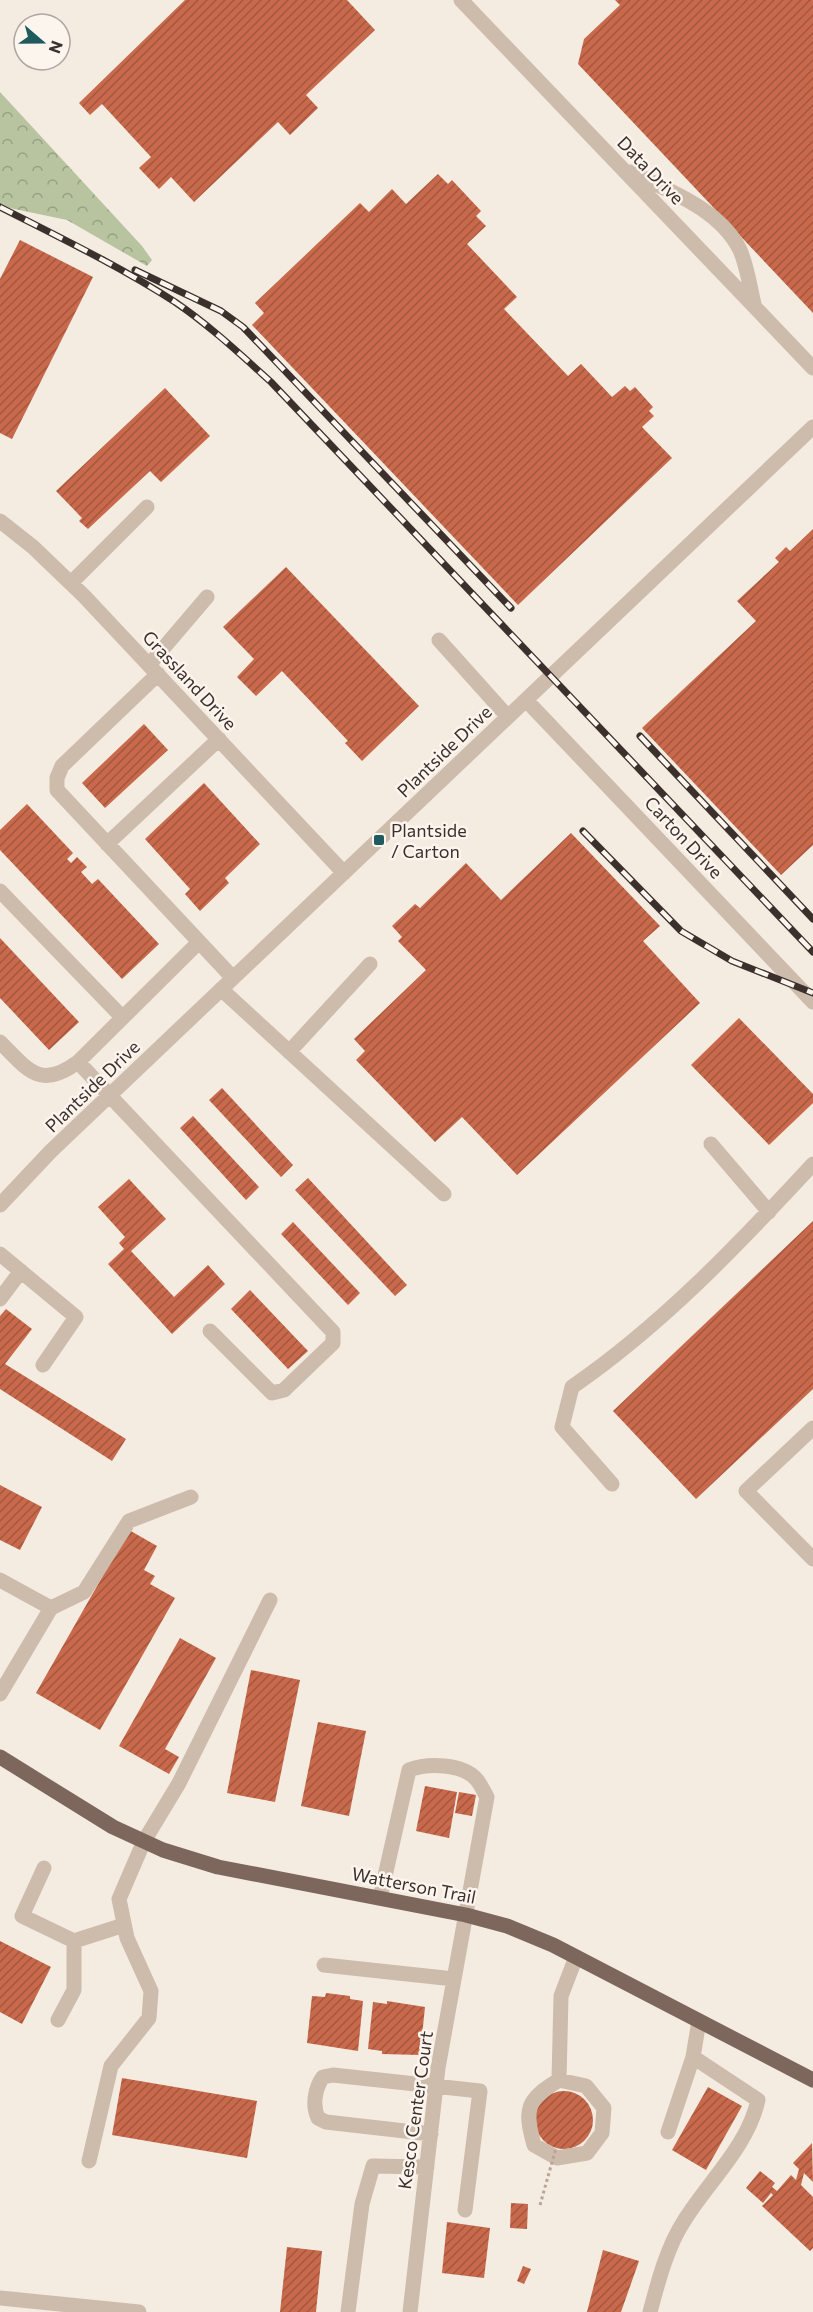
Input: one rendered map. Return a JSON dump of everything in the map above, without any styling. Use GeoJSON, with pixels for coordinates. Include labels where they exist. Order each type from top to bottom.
{"type":"FeatureCollection","features":[{"type":"Feature","properties":{"kind":"main road","name":"Watterson Trail"},"geometry":{"type":"LineString","coordinates":[[0,1757],[113,1827],[144,1841],[218,1867],[466,1915],[507,1926],[576,1957],[813,2080]]}},
{"type":"Feature","properties":{"kind":"street","name":"Data Drive"},"geometry":{"type":"LineString","coordinates":[[461,0],[813,368]]}},
{"type":"Feature","properties":{"kind":"street"},"geometry":{"type":"LineString","coordinates":[[621,167],[696,205],[725,230],[740,251],[755,307]]}},
{"type":"Feature","properties":{"kind":"street","name":"Plantside Drive"},"geometry":{"type":"LineString","coordinates":[[1,1202],[221,989],[813,427]]}},
{"type":"Feature","properties":{"kind":"street"},"geometry":{"type":"LineString","coordinates":[[71,583],[147,507]]}},
{"type":"Feature","properties":{"kind":"street","name":"Grassland Drive"},"geometry":{"type":"LineString","coordinates":[[0,521],[33,547],[71,583],[344,873]]}},
{"type":"Feature","properties":{"kind":"street"},"geometry":{"type":"LineString","coordinates":[[207,597],[153,669],[62,766],[57,778],[57,790],[234,978]]}},
{"type":"Feature","properties":{"kind":"street"},"geometry":{"type":"LineString","coordinates":[[439,640],[508,717]]}},
{"type":"Feature","properties":{"kind":"street","name":"Carton Drive"},"geometry":{"type":"LineString","coordinates":[[526,700],[813,1002]]}},
{"type":"Feature","properties":{"kind":"street"},"geometry":{"type":"LineString","coordinates":[[108,844],[219,739]]}},
{"type":"Feature","properties":{"kind":"street"},"geometry":{"type":"LineString","coordinates":[[0,891],[122,1017]]}},
{"type":"Feature","properties":{"kind":"street"},"geometry":{"type":"LineString","coordinates":[[0,1042],[30,1073],[47,1077],[62,1074],[78,1062],[199,942]]}},
{"type":"Feature","properties":{"kind":"street"},"geometry":{"type":"LineString","coordinates":[[289,1052],[370,964]]}},
{"type":"Feature","properties":{"kind":"street"},"geometry":{"type":"LineString","coordinates":[[221,989],[444,1194]]}},
{"type":"Feature","properties":{"kind":"street"},"geometry":{"type":"LineString","coordinates":[[78,1062],[333,1332],[333,1343],[284,1390],[272,1393],[210,1331]]}},
{"type":"Feature","properties":{"kind":"street"},"geometry":{"type":"LineString","coordinates":[[711,1144],[769,1212]]}},
{"type":"Feature","properties":{"kind":"street"},"geometry":{"type":"LineString","coordinates":[[612,1484],[562,1427],[572,1387],[618,1356],[745,1238],[813,1164]]}},
{"type":"Feature","properties":{"kind":"street"},"geometry":{"type":"LineString","coordinates":[[0,1254],[76,1317],[43,1365]]}},
{"type":"Feature","properties":{"kind":"street"},"geometry":{"type":"LineString","coordinates":[[0,1299],[21,1271]]}},
{"type":"Feature","properties":{"kind":"street"},"geometry":{"type":"LineString","coordinates":[[813,1428],[746,1491],[813,1559]]}},
{"type":"Feature","properties":{"kind":"street"},"geometry":{"type":"LineString","coordinates":[[2,1688],[51,1608],[84,1592],[129,1521],[191,1497]]}},
{"type":"Feature","properties":{"kind":"street"},"geometry":{"type":"LineString","coordinates":[[0,1580],[51,1608]]}},
{"type":"Feature","properties":{"kind":"street"},"geometry":{"type":"LineString","coordinates":[[89,2161],[111,2066],[148,2018],[151,1991],[127,1938],[119,1899],[144,1841],[179,1783],[270,1600]]}},
{"type":"Feature","properties":{"kind":"street","name":"Kesco Center Court"},"geometry":{"type":"LineString","coordinates":[[380,1898],[409,1770],[420,1766],[456,1768],[477,1779],[487,1797],[437,2085],[410,2312]]}},
{"type":"Feature","properties":{"kind":"street"},"geometry":{"type":"LineString","coordinates":[[44,1868],[22,1916],[74,1941],[124,1925]]}},
{"type":"Feature","properties":{"kind":"street"},"geometry":{"type":"LineString","coordinates":[[58,2020],[74,1990],[74,1941]]}},
{"type":"Feature","properties":{"kind":"street"},"geometry":{"type":"LineString","coordinates":[[559,2080],[561,1996],[576,1957]]}},
{"type":"Feature","properties":{"kind":"street"},"geometry":{"type":"LineString","coordinates":[[324,1965],[454,1979]]}},
{"type":"Feature","properties":{"kind":"street"},"geometry":{"type":"LineString","coordinates":[[668,2132],[693,2057],[699,2021]]}},
{"type":"Feature","properties":{"kind":"street"},"geometry":{"type":"LineString","coordinates":[[650,2312],[658,2282],[682,2223],[723,2167],[754,2117],[758,2100],[693,2057]]}},
{"type":"Feature","properties":{"kind":"street"},"geometry":{"type":"LineString","coordinates":[[431,2134],[326,2122],[318,2118],[314,2110],[317,2086],[323,2077],[333,2074],[480,2091],[465,2210]]}},
{"type":"Feature","properties":{"kind":"street"},"geometry":{"type":"LineString","coordinates":[[559,2080],[586,2086],[604,2108],[602,2133],[587,2153],[557,2158],[534,2145],[527,2119],[536,2094],[559,2080]]}},
{"type":"Feature","properties":{"kind":"street"},"geometry":{"type":"LineString","coordinates":[[348,2312],[362,2204],[373,2166],[427,2167]]}},
{"type":"Feature","properties":{"kind":"street"},"geometry":{"type":"LineString","coordinates":[[0,2298],[139,2312]]}},
{"type":"Feature","properties":{"kind":"path"},"geometry":{"type":"LineString","coordinates":[[540,2205],[556,2148]]}},
{"type":"Feature","properties":{"kind":"green space"},"geometry":{"type":"Polygon","coordinates":[[[0,92],[142,246],[152,260],[147,266],[67,220],[0,206],[0,92]]]}},
{"type":"Feature","properties":{"kind":"building"},"geometry":{"type":"Polygon","coordinates":[[[185,0],[347,0],[375,30],[306,95],[318,108],[290,135],[278,122],[194,202],[171,177],[159,189],[139,168],[151,157],[102,104],[90,115],[79,103],[185,0]]]}},
{"type":"Feature","properties":{"kind":"building"},"geometry":{"type":"Polygon","coordinates":[[[615,0],[813,0],[813,313],[578,64],[584,39],[620,5],[615,0]]]}},
{"type":"Feature","properties":{"kind":"building"},"geometry":{"type":"Polygon","coordinates":[[[438,174],[448,184],[452,180],[481,211],[476,216],[486,226],[467,244],[517,297],[504,309],[568,376],[581,364],[612,397],[625,386],[630,391],[635,387],[653,407],[649,411],[654,416],[642,427],[672,458],[518,605],[252,325],[264,313],[255,303],[360,203],[369,212],[392,189],[406,204],[438,174]]]}},
{"type":"Feature","properties":{"kind":"building"},"geometry":{"type":"Polygon","coordinates":[[[20,240],[93,277],[12,439],[0,433],[0,279],[20,240]]]}},
{"type":"Feature","properties":{"kind":"building"},"geometry":{"type":"Polygon","coordinates":[[[165,388],[210,436],[161,482],[150,471],[88,529],[79,521],[82,518],[56,491],[165,388]]]}},
{"type":"Feature","properties":{"kind":"building"},"geometry":{"type":"Polygon","coordinates":[[[813,529],[813,845],[781,875],[642,728],[756,621],[737,601],[779,562],[775,558],[786,547],[790,551],[813,529]]]}},
{"type":"Feature","properties":{"kind":"building"},"geometry":{"type":"Polygon","coordinates":[[[286,567],[419,706],[362,761],[345,743],[348,741],[282,671],[256,696],[237,677],[254,659],[223,627],[286,567]]]}},
{"type":"Feature","properties":{"kind":"building"},"geometry":{"type":"Polygon","coordinates":[[[144,724],[168,750],[105,808],[82,783],[144,724]]]}},
{"type":"Feature","properties":{"kind":"building"},"geometry":{"type":"Polygon","coordinates":[[[204,783],[260,844],[225,878],[229,883],[200,911],[185,894],[190,889],[145,839],[204,783]]]}},
{"type":"Feature","properties":{"kind":"building"},"geometry":{"type":"Polygon","coordinates":[[[27,804],[73,853],[67,859],[71,863],[77,857],[87,867],[81,872],[92,884],[98,879],[159,944],[122,979],[0,850],[0,830],[27,804]]]}},
{"type":"Feature","properties":{"kind":"building"},"geometry":{"type":"Polygon","coordinates":[[[571,833],[660,926],[643,941],[700,1003],[517,1175],[462,1117],[435,1142],[356,1060],[365,1051],[354,1039],[426,970],[398,941],[402,937],[392,926],[415,904],[420,908],[466,863],[501,900],[571,833]]]}},
{"type":"Feature","properties":{"kind":"building"},"geometry":{"type":"Polygon","coordinates":[[[0,938],[79,1022],[49,1050],[0,998],[0,938]]]}},
{"type":"Feature","properties":{"kind":"building"},"geometry":{"type":"Polygon","coordinates":[[[739,1018],[813,1094],[813,1103],[769,1145],[691,1065],[739,1018]]]}},
{"type":"Feature","properties":{"kind":"building"},"geometry":{"type":"Polygon","coordinates":[[[222,1088],[293,1165],[281,1177],[209,1100],[222,1088]]]}},
{"type":"Feature","properties":{"kind":"building"},"geometry":{"type":"Polygon","coordinates":[[[193,1116],[259,1187],[246,1200],[180,1128],[193,1116]]]}},
{"type":"Feature","properties":{"kind":"building"},"geometry":{"type":"Polygon","coordinates":[[[308,1178],[407,1285],[395,1296],[295,1190],[308,1178]]]}},
{"type":"Feature","properties":{"kind":"building"},"geometry":{"type":"Polygon","coordinates":[[[129,1179],[166,1219],[131,1251],[174,1297],[208,1265],[225,1284],[172,1334],[108,1264],[124,1249],[119,1243],[125,1237],[98,1207],[129,1179]]]}},
{"type":"Feature","properties":{"kind":"building"},"geometry":{"type":"Polygon","coordinates":[[[813,1221],[813,1389],[696,1499],[613,1411],[813,1221]]]}},
{"type":"Feature","properties":{"kind":"building"},"geometry":{"type":"Polygon","coordinates":[[[293,1222],[360,1293],[348,1305],[281,1234],[293,1222]]]}},
{"type":"Feature","properties":{"kind":"building"},"geometry":{"type":"Polygon","coordinates":[[[250,1290],[308,1351],[288,1369],[231,1309],[250,1290]]]}},
{"type":"Feature","properties":{"kind":"building"},"geometry":{"type":"Polygon","coordinates":[[[6,1309],[32,1329],[5,1364],[126,1439],[112,1461],[0,1389],[0,1316],[6,1309]]]}},
{"type":"Feature","properties":{"kind":"building"},"geometry":{"type":"Polygon","coordinates":[[[0,1485],[42,1507],[20,1550],[0,1540],[0,1485]]]}},
{"type":"Feature","properties":{"kind":"building"},"geometry":{"type":"Polygon","coordinates":[[[129,1530],[157,1546],[144,1570],[155,1576],[150,1584],[175,1598],[100,1730],[36,1693],[129,1530]]]}},
{"type":"Feature","properties":{"kind":"building"},"geometry":{"type":"Polygon","coordinates":[[[180,1638],[216,1658],[165,1749],[179,1757],[169,1774],[119,1746],[180,1638]]]}},
{"type":"Feature","properties":{"kind":"building"},"geometry":{"type":"Polygon","coordinates":[[[251,1670],[300,1680],[275,1802],[227,1793],[251,1670]]]}},
{"type":"Feature","properties":{"kind":"building"},"geometry":{"type":"Polygon","coordinates":[[[318,1722],[366,1731],[349,1816],[301,1806],[318,1722]]]}},
{"type":"Feature","properties":{"kind":"building"},"geometry":{"type":"Polygon","coordinates":[[[425,1786],[457,1792],[449,1838],[416,1831],[425,1786]]]}},
{"type":"Feature","properties":{"kind":"building"},"geometry":{"type":"Polygon","coordinates":[[[459,1792],[476,1795],[472,1816],[455,1813],[459,1792]]]}},
{"type":"Feature","properties":{"kind":"building"},"geometry":{"type":"Polygon","coordinates":[[[0,1941],[51,1967],[22,2024],[0,2012],[0,1941]]]}},
{"type":"Feature","properties":{"kind":"building"},"geometry":{"type":"Polygon","coordinates":[[[326,1993],[350,1996],[350,1999],[363,2001],[358,2051],[307,2043],[312,1996],[325,1997],[326,1993]]]}},
{"type":"Feature","properties":{"kind":"building"},"geometry":{"type":"Polygon","coordinates":[[[387,2001],[425,2007],[420,2055],[382,2054],[382,2051],[368,2049],[373,2002],[387,2004],[387,2001]]]}},
{"type":"Feature","properties":{"kind":"building"},"geometry":{"type":"Polygon","coordinates":[[[122,2078],[257,2101],[247,2158],[112,2135],[122,2078]]]}},
{"type":"Feature","properties":{"kind":"building"},"geometry":{"type":"Polygon","coordinates":[[[708,2087],[742,2106],[706,2170],[672,2150],[708,2087]]]}},
{"type":"Feature","properties":{"kind":"building"},"geometry":{"type":"Polygon","coordinates":[[[558,2091],[570,2091],[585,2099],[593,2114],[593,2126],[585,2141],[570,2149],[558,2149],[543,2141],[535,2126],[535,2114],[543,2099],[558,2091]]]}},
{"type":"Feature","properties":{"kind":"building"},"geometry":{"type":"Polygon","coordinates":[[[812,2143],[813,2182],[804,2173],[801,2185],[813,2197],[813,2248],[810,2251],[762,2206],[773,2195],[771,2193],[763,2203],[746,2188],[760,2171],[775,2183],[772,2187],[777,2191],[791,2175],[796,2180],[799,2169],[793,2163],[812,2143]]]}},
{"type":"Feature","properties":{"kind":"building"},"geometry":{"type":"Polygon","coordinates":[[[511,2203],[528,2204],[527,2229],[510,2228],[511,2203]]]}},
{"type":"Feature","properties":{"kind":"building"},"geometry":{"type":"Polygon","coordinates":[[[447,2222],[490,2228],[484,2278],[442,2273],[447,2222]]]}},
{"type":"Feature","properties":{"kind":"building"},"geometry":{"type":"Polygon","coordinates":[[[287,2247],[322,2251],[316,2312],[280,2312],[287,2247]]]}},
{"type":"Feature","properties":{"kind":"building"},"geometry":{"type":"Polygon","coordinates":[[[603,2250],[639,2261],[621,2312],[587,2312],[603,2250]]]}},
{"type":"Feature","properties":{"kind":"building"},"geometry":{"type":"Polygon","coordinates":[[[523,2266],[531,2269],[524,2284],[517,2281],[523,2266]]]}},
{"type":"Feature","properties":{"kind":"railway"},"geometry":{"type":"LineString","coordinates":[[0,207],[111,264],[175,302],[212,330],[271,382],[813,952]]}},
{"type":"Feature","properties":{"kind":"railway"},"geometry":{"type":"LineString","coordinates":[[135,270],[221,311],[243,327],[511,608]]}},
{"type":"Feature","properties":{"kind":"railway"},"geometry":{"type":"LineString","coordinates":[[640,736],[813,919]]}},
{"type":"Feature","properties":{"kind":"railway"},"geometry":{"type":"LineString","coordinates":[[583,831],[681,931],[732,961],[813,993]]}},
{"type":"Feature","properties":{"kind":"place","name":"Plantside / Carton"},"geometry":{"type":"Point","coordinates":[379,840]}}]}
